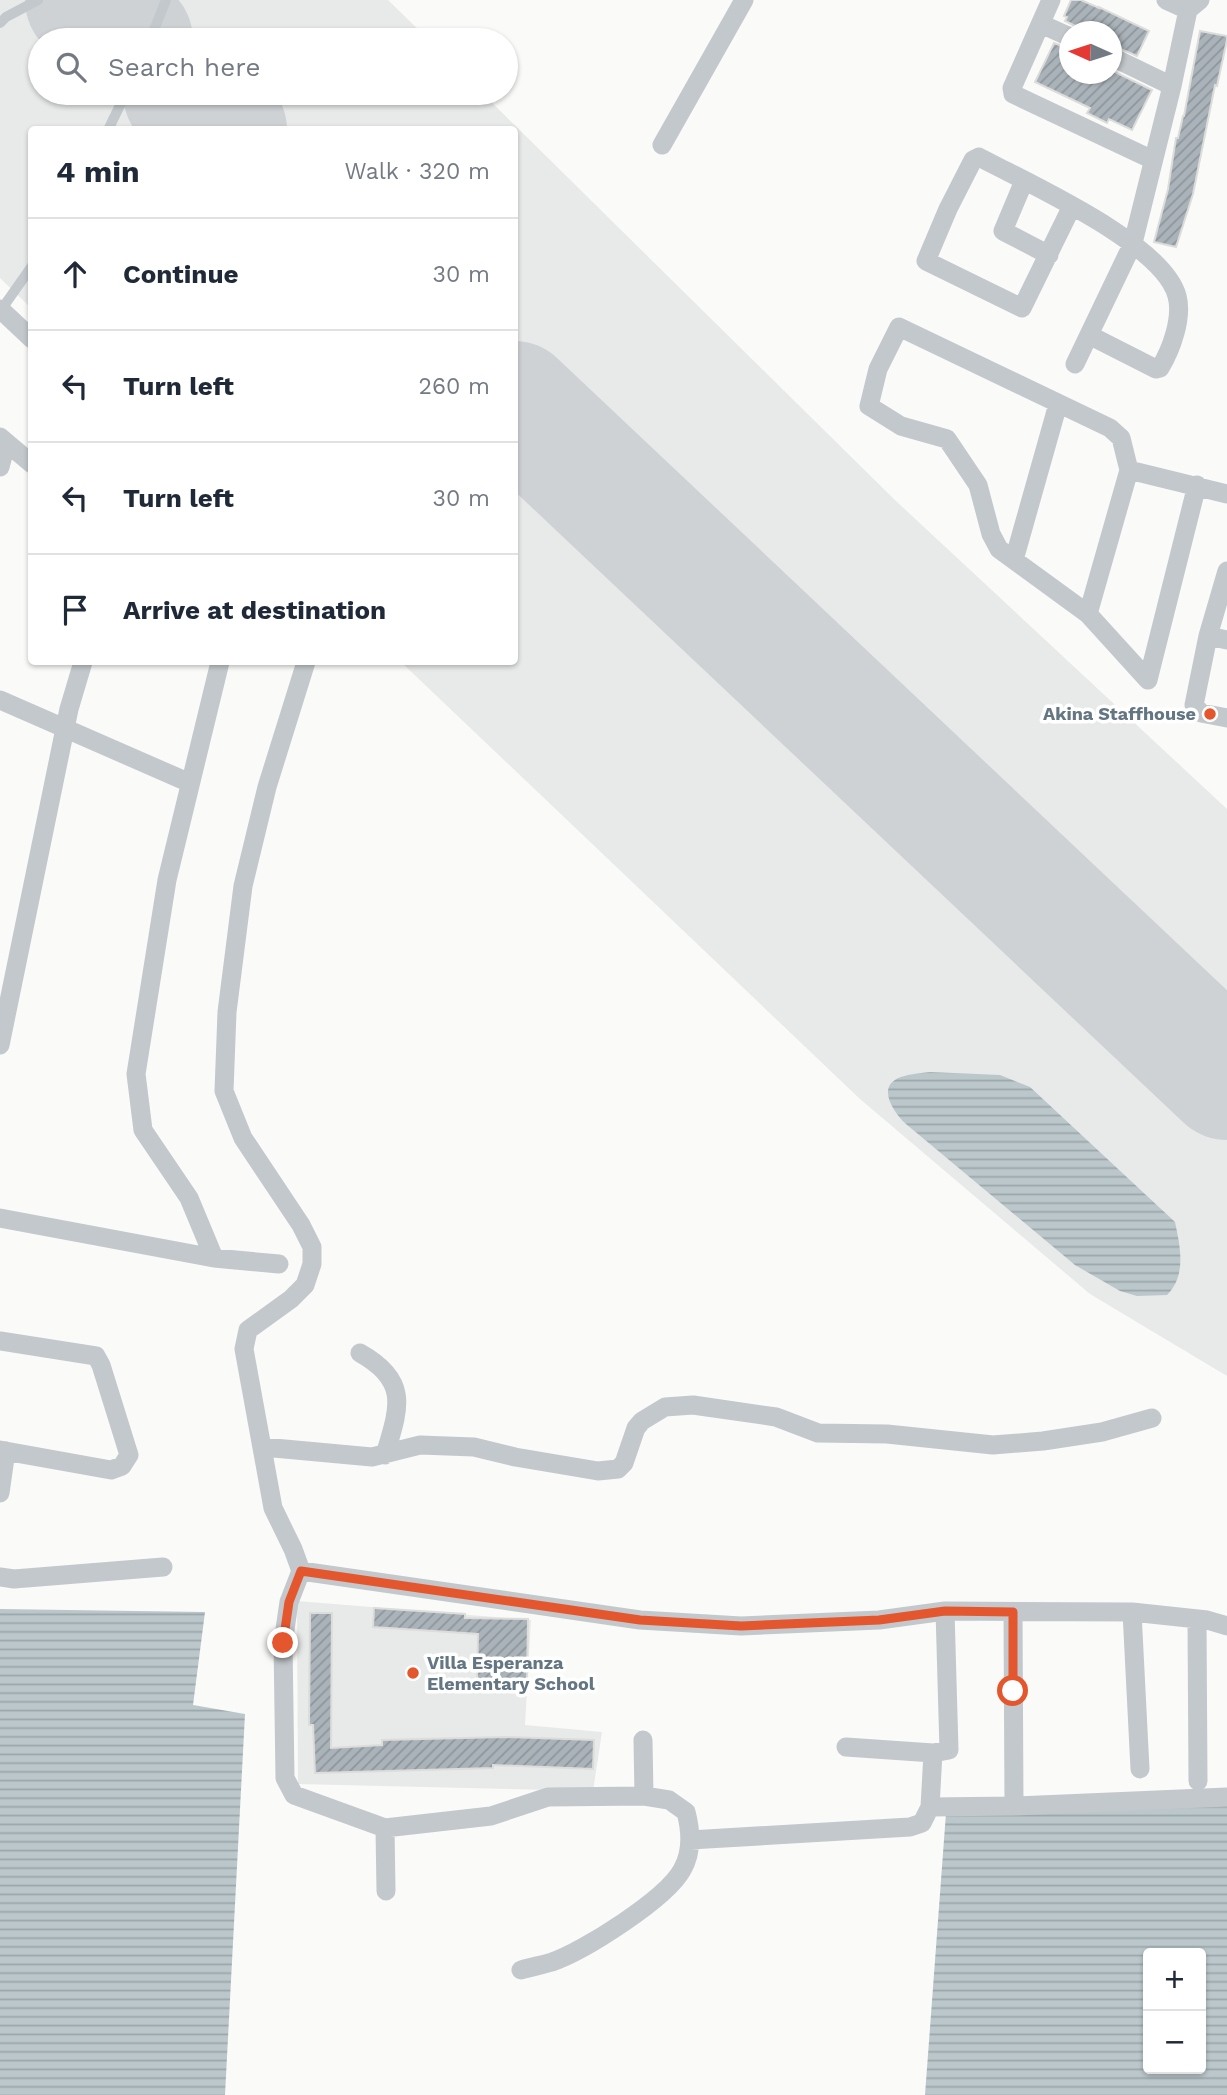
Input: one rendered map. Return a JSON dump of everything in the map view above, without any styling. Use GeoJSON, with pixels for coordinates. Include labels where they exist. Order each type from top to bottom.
{"type":"FeatureCollection","features":[{"type":"Feature","properties":{"kind":"street"},"geometry":{"type":"LineString","coordinates":[[662,145],[744,0]]}},
{"type":"Feature","properties":{"kind":"street"},"geometry":{"type":"LineString","coordinates":[[1051,0],[1012,88],[1013,94],[1153,160]]}},
{"type":"Feature","properties":{"kind":"street"},"geometry":{"type":"LineString","coordinates":[[1075,364],[1091,336],[1133,243],[1194,5],[1166,0]]}},
{"type":"Feature","properties":{"kind":"street"},"geometry":{"type":"LineString","coordinates":[[1041,24],[1059,32]]}},
{"type":"Feature","properties":{"kind":"street"},"geometry":{"type":"LineString","coordinates":[[1122,62],[1172,86]]}},
{"type":"Feature","properties":{"kind":"street"},"geometry":{"type":"LineString","coordinates":[[1072,206],[1024,307],[1020,308],[926,261],[947,209],[976,157],[979,157],[1072,206],[1133,243],[1168,280],[1177,297],[1177,319],[1172,345],[1160,368],[1156,369],[1091,336]]}},
{"type":"Feature","properties":{"kind":"street"},"geometry":{"type":"LineString","coordinates":[[1024,181],[1003,232],[1049,255]]}},
{"type":"Feature","properties":{"kind":"street"},"geometry":{"type":"LineString","coordinates":[[1,310],[28,335]]}},
{"type":"Feature","properties":{"kind":"street"},"geometry":{"type":"LineString","coordinates":[[1088,614],[1129,470],[1121,438],[1100,422],[899,327],[873,383],[869,406],[901,426],[947,439],[978,485],[995,543],[1088,614],[1148,680],[1197,485]]}},
{"type":"Feature","properties":{"kind":"street"},"geometry":{"type":"LineString","coordinates":[[1014,560],[1058,404]]}},
{"type":"Feature","properties":{"kind":"street"},"geometry":{"type":"LineString","coordinates":[[3,440],[28,461]]}},
{"type":"Feature","properties":{"kind":"street"},"geometry":{"type":"LineString","coordinates":[[0,467],[3,440]]}},
{"type":"Feature","properties":{"kind":"street"},"geometry":{"type":"LineString","coordinates":[[1129,470],[1227,494]]}},
{"type":"Feature","properties":{"kind":"street"},"geometry":{"type":"LineString","coordinates":[[1227,571],[1218,638],[1194,705],[1201,713],[1227,718]]}},
{"type":"Feature","properties":{"kind":"street"},"geometry":{"type":"LineString","coordinates":[[0,1045],[66,730],[82,665]]}},
{"type":"Feature","properties":{"kind":"street"},"geometry":{"type":"LineString","coordinates":[[214,1258],[188,1199],[144,1130],[136,1074],[167,880],[219,665]]}},
{"type":"Feature","properties":{"kind":"street"},"geometry":{"type":"LineString","coordinates":[[305,665],[267,787],[246,873],[227,1012],[224,1071],[224,1091],[243,1138],[301,1225],[312,1247],[312,1264],[305,1285],[291,1299],[248,1330],[244,1340],[245,1364],[273,1508],[301,1571],[289,1602],[283,1643],[285,1778],[294,1795],[384,1828],[491,1816],[548,1797],[644,1796],[669,1800],[686,1812],[690,1840],[688,1856],[682,1870],[668,1887],[591,1942],[553,1962],[521,1970]]}},
{"type":"Feature","properties":{"kind":"street"},"geometry":{"type":"LineString","coordinates":[[0,700],[190,783]]}},
{"type":"Feature","properties":{"kind":"street"},"geometry":{"type":"LineString","coordinates":[[0,1219],[214,1258],[279,1264]]}},
{"type":"Feature","properties":{"kind":"street"},"geometry":{"type":"LineString","coordinates":[[0,1341],[96,1356],[129,1455],[122,1466],[111,1470],[3,1451],[0,1493]]}},
{"type":"Feature","properties":{"kind":"street"},"geometry":{"type":"LineString","coordinates":[[360,1353],[383,1369],[397,1388],[393,1427],[385,1455]]}},
{"type":"Feature","properties":{"kind":"street"},"geometry":{"type":"LineString","coordinates":[[263,1447],[372,1457],[420,1445],[474,1447],[598,1471],[618,1469],[624,1462],[636,1428],[642,1421],[665,1407],[693,1405],[776,1418],[818,1433],[921,1436],[993,1445],[1102,1432],[1152,1418]]}},
{"type":"Feature","properties":{"kind":"street"},"geometry":{"type":"LineString","coordinates":[[0,1577],[14,1579],[163,1567]]}},
{"type":"Feature","properties":{"kind":"street"},"geometry":{"type":"LineString","coordinates":[[301,1571],[665,1622],[741,1626],[879,1620],[945,1611],[1132,1612],[1197,1619],[1227,1626]]}},
{"type":"Feature","properties":{"kind":"street"},"geometry":{"type":"LineString","coordinates":[[846,1747],[933,1752],[950,1750],[945,1611]]}},
{"type":"Feature","properties":{"kind":"street"},"geometry":{"type":"LineString","coordinates":[[1013,1612],[1014,1806]]}},
{"type":"Feature","properties":{"kind":"street"},"geometry":{"type":"LineString","coordinates":[[1132,1612],[1140,1769]]}},
{"type":"Feature","properties":{"kind":"street"},"geometry":{"type":"LineString","coordinates":[[1197,1619],[1198,1781]]}},
{"type":"Feature","properties":{"kind":"street"},"geometry":{"type":"LineString","coordinates":[[643,1740],[644,1796]]}},
{"type":"Feature","properties":{"kind":"street"},"geometry":{"type":"LineString","coordinates":[[690,1840],[911,1827],[922,1823],[930,1807],[933,1752]]}},
{"type":"Feature","properties":{"kind":"street"},"geometry":{"type":"LineString","coordinates":[[930,1807],[1227,1797]]}},
{"type":"Feature","properties":{"kind":"street"},"geometry":{"type":"LineString","coordinates":[[384,1828],[386,1891]]}},
{"type":"Feature","properties":{"kind":"lane"},"geometry":{"type":"LineString","coordinates":[[0,23],[38,0]]}},
{"type":"Feature","properties":{"kind":"lane"},"geometry":{"type":"LineString","coordinates":[[155,28],[166,0]]}},
{"type":"Feature","properties":{"kind":"lane"},"geometry":{"type":"LineString","coordinates":[[110,126],[120,105]]}},
{"type":"Feature","properties":{"kind":"lane"},"geometry":{"type":"LineString","coordinates":[[1,310],[28,272]]}},
{"type":"Feature","properties":{"kind":"shaded area"},"geometry":{"type":"Polygon","coordinates":[[[0,0],[388,0],[417,28],[28,28],[28,105],[494,105],[515,126],[28,126],[28,305],[0,278],[0,0]]]}},
{"type":"Feature","properties":{"kind":"shaded area"},"geometry":{"type":"Polygon","coordinates":[[[518,128],[896,501],[1227,809],[1227,1376],[1090,1294],[860,1099],[404,665],[518,665],[518,128]]]}},
{"type":"Feature","properties":{"kind":"shaded area"},"geometry":{"type":"Polygon","coordinates":[[[930,1072],[1000,1075],[1030,1087],[1175,1222],[1180,1269],[1167,1295],[1137,1296],[1120,1291],[1075,1265],[906,1124],[892,1107],[889,1087],[901,1077],[930,1072]]]}},
{"type":"Feature","properties":{"kind":"shaded area","name":"Villa Esperanza Elementary School"},"geometry":{"type":"Polygon","coordinates":[[[297,1601],[531,1620],[525,1725],[602,1732],[593,1791],[298,1784],[297,1601]]]}},
{"type":"Feature","properties":{"kind":"shaded area"},"geometry":{"type":"Polygon","coordinates":[[[0,1609],[205,1612],[193,1705],[245,1714],[225,2095],[0,2095],[0,1609]]]}},
{"type":"Feature","properties":{"kind":"shaded area"},"geometry":{"type":"Polygon","coordinates":[[[1227,1803],[1227,2095],[925,2095],[946,1813],[1227,1803]]]}},
{"type":"Feature","properties":{"kind":"building"},"geometry":{"type":"Polygon","coordinates":[[[1071,0],[1081,0],[1149,31],[1137,56],[1122,50],[1122,21],[1065,21],[1067,17],[1064,16],[1071,0]]]}},
{"type":"Feature","properties":{"kind":"building"},"geometry":{"type":"Polygon","coordinates":[[[1200,31],[1227,36],[1227,40],[1193,194],[1176,247],[1154,242],[1168,189],[1176,138],[1184,116],[1200,31]]]}},
{"type":"Feature","properties":{"kind":"building"},"geometry":{"type":"Polygon","coordinates":[[[1054,43],[1059,45],[1059,84],[1122,84],[1122,75],[1152,90],[1132,130],[1109,119],[1107,123],[1087,113],[1090,108],[1035,82],[1054,43]]]}},
{"type":"Feature","properties":{"kind":"building"},"geometry":{"type":"Polygon","coordinates":[[[374,1608],[465,1614],[465,1618],[528,1619],[527,1683],[477,1682],[478,1634],[373,1627],[374,1608]]]}},
{"type":"Feature","properties":{"kind":"building"},"geometry":{"type":"Polygon","coordinates":[[[310,1613],[332,1613],[331,1748],[382,1745],[382,1740],[505,1737],[594,1740],[593,1769],[493,1765],[493,1768],[315,1773],[313,1725],[309,1725],[310,1613]]]}},
{"type":"Feature","properties":{"kind":"runway"},"geometry":{"type":"LineString","coordinates":[[88,0],[117,28]]}},
{"type":"Feature","properties":{"kind":"runway"},"geometry":{"type":"LineString","coordinates":[[198,105],[220,126]]}},
{"type":"Feature","properties":{"kind":"runway"},"geometry":{"type":"LineString","coordinates":[[518,408],[1227,1077]]}},
{"type":"Feature","properties":{"kind":"place","name":"Akina Staffhouse"},"geometry":{"type":"Point","coordinates":[1210,714]}},
{"type":"Feature","properties":{"kind":"place","name":"Villa Esperanza Elementary School"},"geometry":{"type":"Point","coordinates":[413,1673]}},
{"type":"Feature","properties":{"kind":"route"},"geometry":{"type":"LineString","coordinates":[[283,1643],[289,1602],[301,1571],[640,1620],[741,1626],[879,1620],[945,1611],[1013,1612],[1013,1691]]}}]}
